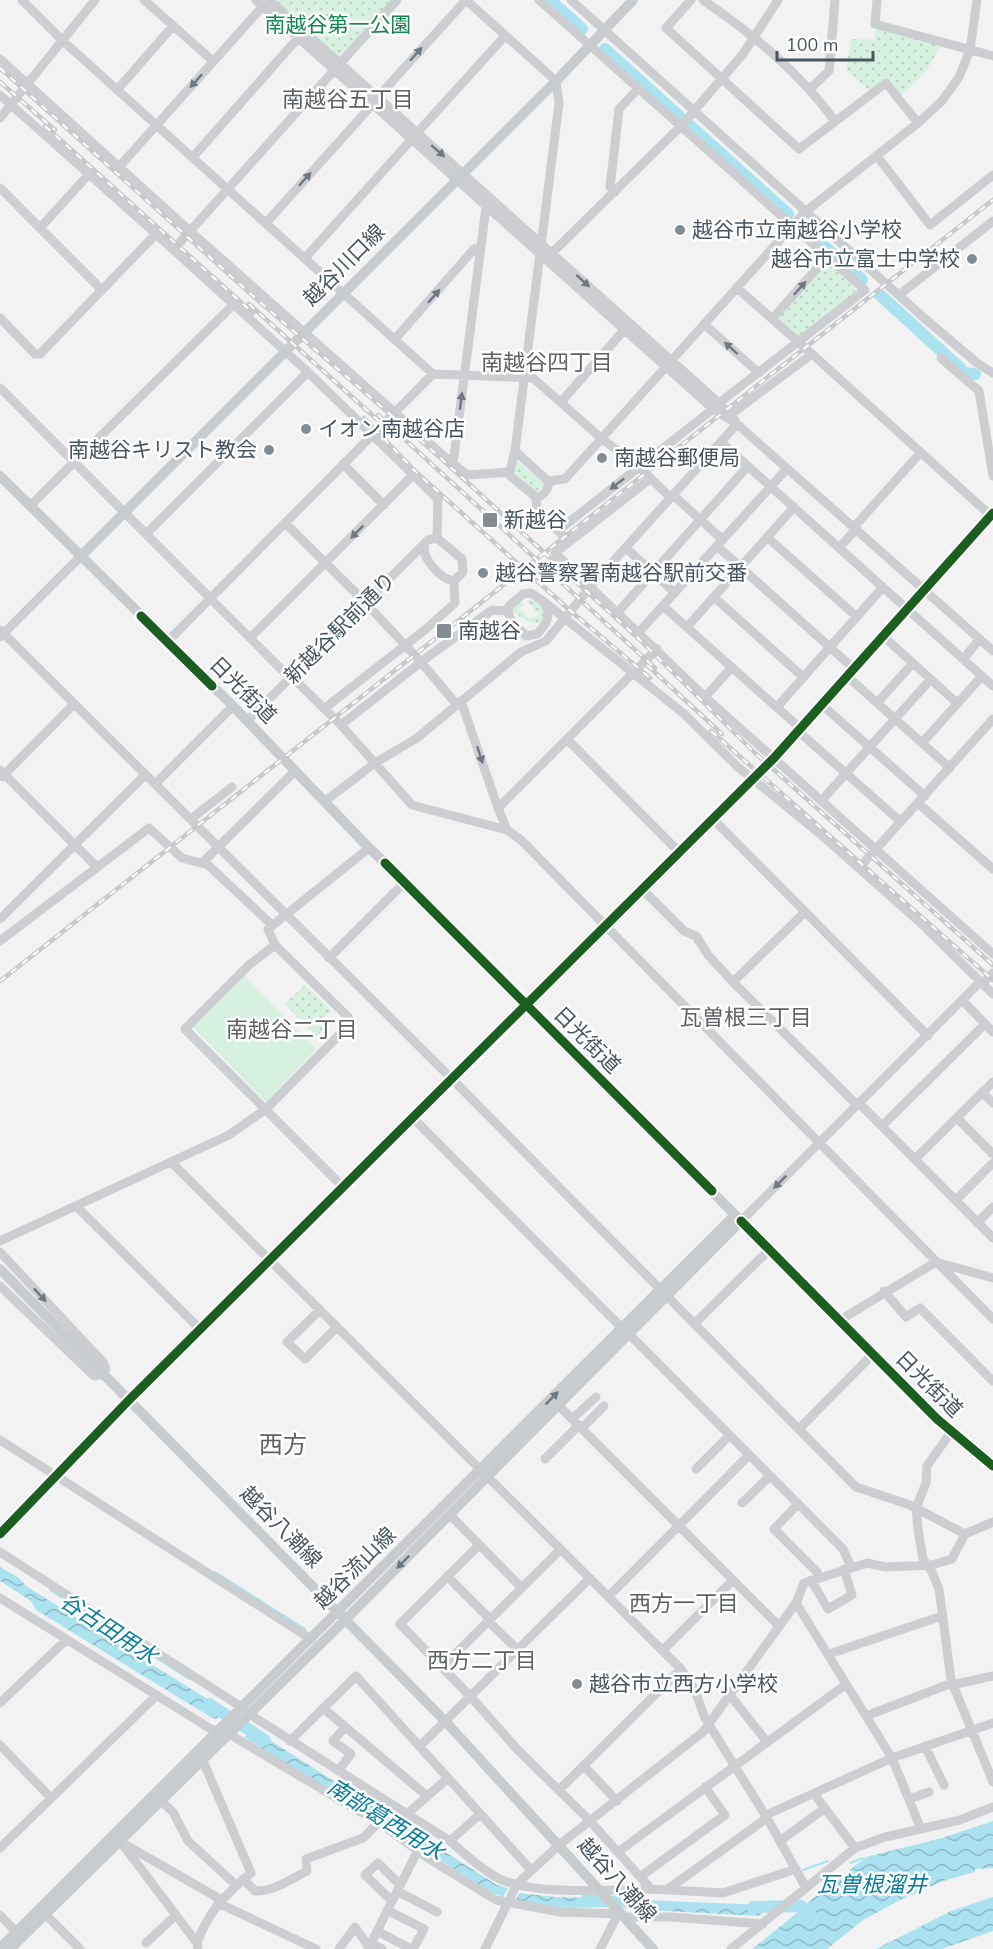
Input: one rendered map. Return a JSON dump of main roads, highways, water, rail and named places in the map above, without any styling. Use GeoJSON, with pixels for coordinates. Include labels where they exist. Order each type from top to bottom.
{"type":"FeatureCollection","features":[{"type":"Feature","properties":{"kind":"main road","name":"越谷川口線"},"geometry":{"type":"LineString","coordinates":[[81,556],[556,81],[633,0]]}},
{"type":"Feature","properties":{"kind":"main road","name":"日光街道"},"geometry":{"type":"LineString","coordinates":[[0,476],[233,706],[369,848],[951,1432],[993,1466]]}},
{"type":"Feature","properties":{"kind":"main road","name":"越谷流山線"},"geometry":{"type":"LineString","coordinates":[[245,1711],[738,1218]]}},
{"type":"Feature","properties":{"kind":"main road","name":"越谷八潮線"},"geometry":{"type":"LineString","coordinates":[[0,1269],[446,1722],[600,1890],[645,1944],[653,1949]]}},
{"type":"Feature","properties":{"kind":"main road","name":"越谷流山線"},"geometry":{"type":"LineString","coordinates":[[10,1949],[43,1912],[224,1733],[312,1639],[341,1616],[450,1515],[485,1473],[558,1405],[626,1331]]}},
{"type":"Feature","properties":{"kind":"main road","name":"越谷流山線"},"geometry":{"type":"LineString","coordinates":[[0,1948],[120,1841],[203,1761],[224,1733]]}},
{"type":"Feature","properties":{"kind":"water"},"geometry":{"type":"Polygon","coordinates":[[[0,1567],[19,1578],[26,1586],[225,1710],[217,1719],[212,1718],[36,1610],[31,1601],[0,1581],[0,1567]]]}},
{"type":"Feature","properties":{"kind":"water"},"geometry":{"type":"Polygon","coordinates":[[[254,1730],[497,1885],[508,1888],[503,1897],[491,1892],[244,1737],[254,1730]]]}},
{"type":"Feature","properties":{"kind":"water","name":"瓦曽根溜井"},"geometry":{"type":"Polygon","coordinates":[[[993,1821],[993,1868],[975,1869],[975,1872],[943,1881],[896,1902],[863,1920],[827,1949],[752,1949],[797,1913],[802,1904],[806,1904],[866,1857],[942,1838],[993,1821]]]}},
{"type":"Feature","properties":{"kind":"water"},"geometry":{"type":"Polygon","coordinates":[[[519,1893],[596,1898],[606,1907],[567,1908],[515,1902],[519,1893]]]}},
{"type":"Feature","properties":{"kind":"water"},"geometry":{"type":"Polygon","coordinates":[[[993,1897],[993,1931],[942,1949],[876,1949],[951,1911],[993,1897]]]}},
{"type":"Feature","properties":{"kind":"water"},"geometry":{"type":"Polygon","coordinates":[[[619,1899],[770,1907],[759,1916],[628,1909],[619,1899]]]}},
{"type":"Feature","properties":{"kind":"waterway"},"geometry":{"type":"LineString","coordinates":[[550,0],[582,29]]}},
{"type":"Feature","properties":{"kind":"waterway"},"geometry":{"type":"LineString","coordinates":[[605,49],[681,118]]}},
{"type":"Feature","properties":{"kind":"waterway"},"geometry":{"type":"LineString","coordinates":[[687,123],[788,214]]}},
{"type":"Feature","properties":{"kind":"waterway"},"geometry":{"type":"LineString","coordinates":[[806,230],[862,280]]}},
{"type":"Feature","properties":{"kind":"waterway"},"geometry":{"type":"LineString","coordinates":[[879,294],[961,369]]}},
{"type":"Feature","properties":{"kind":"waterway"},"geometry":{"type":"LineString","coordinates":[[965,373],[975,374]]}},
{"type":"Feature","properties":{"kind":"waterway"},"geometry":{"type":"LineString","coordinates":[[215,1572],[305,1629]]}},
{"type":"Feature","properties":{"kind":"waterway","name":"谷古田用水"},"geometry":{"type":"LineString","coordinates":[[50,1590],[189,1679]]}},
{"type":"Feature","properties":{"kind":"waterway","name":"南部葛西用水"},"geometry":{"type":"LineString","coordinates":[[209,1704],[265,1740]]}},
{"type":"Feature","properties":{"kind":"waterway","name":"谷古田用水"},"geometry":{"type":"LineString","coordinates":[[850,1863],[863,1858]]}},
{"type":"Feature","properties":{"kind":"waterway","name":"谷古田用水"},"geometry":{"type":"LineString","coordinates":[[803,1870],[828,1861]]}},
{"type":"Feature","properties":{"kind":"waterway","name":"南部葛西用水"},"geometry":{"type":"LineString","coordinates":[[586,1900],[637,1903]]}},
{"type":"Feature","properties":{"kind":"waterway","name":"南部葛西用水"},"geometry":{"type":"LineString","coordinates":[[753,1907],[801,1906],[810,1915]]}},
{"type":"Feature","properties":{"kind":"railway"},"geometry":{"type":"LineString","coordinates":[[0,68],[253,296],[434,452],[640,640],[754,752],[993,965]]}},
{"type":"Feature","properties":{"kind":"railway"},"geometry":{"type":"LineString","coordinates":[[0,82],[55,130]]}},
{"type":"Feature","properties":{"kind":"railway"},"geometry":{"type":"LineString","coordinates":[[45,126],[253,313]]}},
{"type":"Feature","properties":{"kind":"railway"},"geometry":{"type":"LineString","coordinates":[[0,981],[993,200]]}},
{"type":"Feature","properties":{"kind":"railway"},"geometry":{"type":"LineString","coordinates":[[249,304],[381,423]]}},
{"type":"Feature","properties":{"kind":"railway"},"geometry":{"type":"LineString","coordinates":[[378,415],[655,668]]}},
{"type":"Feature","properties":{"kind":"railway"},"geometry":{"type":"LineString","coordinates":[[364,418],[415,471],[566,607],[650,678]]}},
{"type":"Feature","properties":{"kind":"railway"},"geometry":{"type":"LineString","coordinates":[[647,665],[722,734]]}},
{"type":"Feature","properties":{"kind":"railway"},"geometry":{"type":"LineString","coordinates":[[711,731],[993,980]]}},
{"type":"Feature","properties":{"kind":"place","name":"越谷市立南越谷小学校"},"geometry":{"type":"Point","coordinates":[680,230]}},
{"type":"Feature","properties":{"kind":"place","name":"越谷市立富士中学校"},"geometry":{"type":"Point","coordinates":[972,259]}},
{"type":"Feature","properties":{"kind":"place","name":"イオン南越谷店"},"geometry":{"type":"Point","coordinates":[306,429]}},
{"type":"Feature","properties":{"kind":"place","name":"南越谷キリスト教会"},"geometry":{"type":"Point","coordinates":[269,450]}},
{"type":"Feature","properties":{"kind":"place","name":"南越谷郵便局"},"geometry":{"type":"Point","coordinates":[602,458]}},
{"type":"Feature","properties":{"kind":"place","name":"新越谷"},"geometry":{"type":"Point","coordinates":[490,520]}},
{"type":"Feature","properties":{"kind":"place","name":"越谷警察署南越谷駅前交番"},"geometry":{"type":"Point","coordinates":[483,573]}},
{"type":"Feature","properties":{"kind":"place","name":"南越谷"},"geometry":{"type":"Point","coordinates":[444,631]}},
{"type":"Feature","properties":{"kind":"place","name":"越谷市立西方小学校"},"geometry":{"type":"Point","coordinates":[577,1684]}},
{"type":"Feature","properties":{"kind":"district","name":"南越谷五丁目"},"geometry":{"type":"Point","coordinates":[348,99]}},
{"type":"Feature","properties":{"kind":"district","name":"南越谷四丁目"},"geometry":{"type":"Point","coordinates":[547,362]}},
{"type":"Feature","properties":{"kind":"district","name":"瓦曽根三丁目"},"geometry":{"type":"Point","coordinates":[746,1017]}},
{"type":"Feature","properties":{"kind":"district","name":"南越谷二丁目"},"geometry":{"type":"Point","coordinates":[292,1029]}},
{"type":"Feature","properties":{"kind":"district","name":"西方"},"geometry":{"type":"Point","coordinates":[283,1445]}},
{"type":"Feature","properties":{"kind":"district","name":"西方一丁目"},"geometry":{"type":"Point","coordinates":[684,1603]}},
{"type":"Feature","properties":{"kind":"district","name":"西方二丁目"},"geometry":{"type":"Point","coordinates":[482,1660]}},
{"type":"Feature","properties":{"kind":"park label","name":"南越谷第一公園"},"geometry":{"type":"Point","coordinates":[338,25]}}]}
